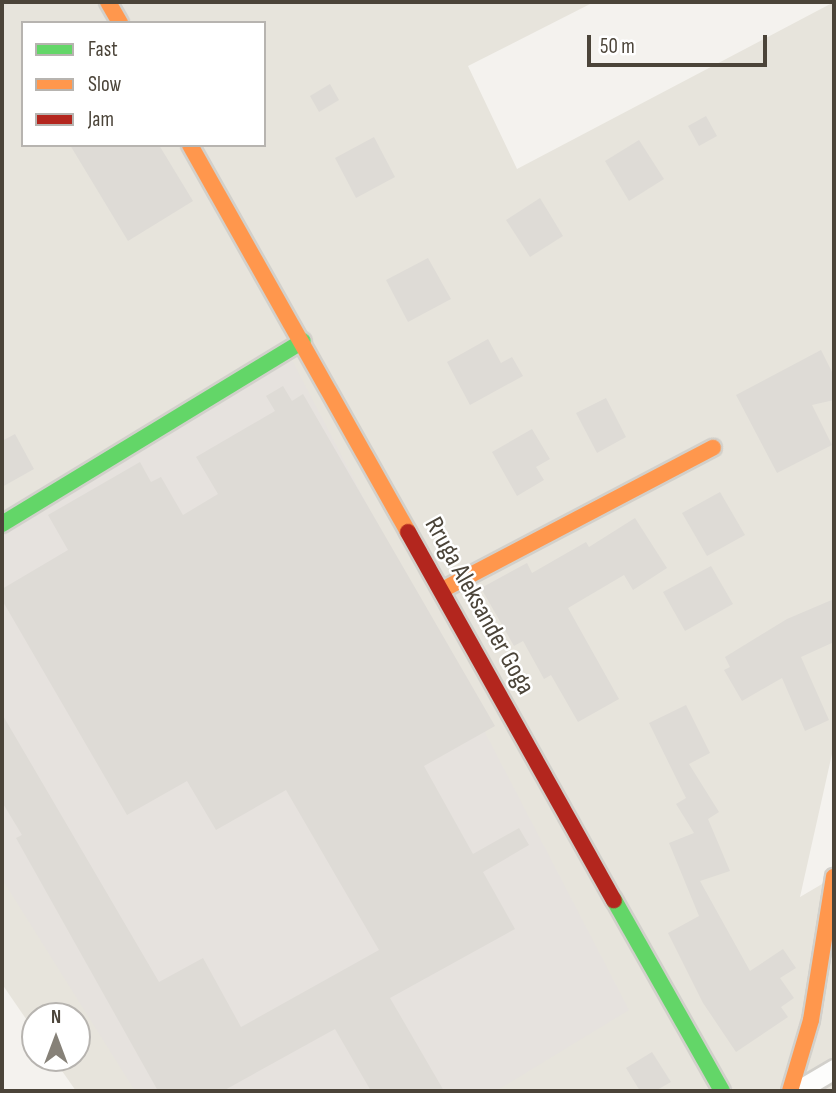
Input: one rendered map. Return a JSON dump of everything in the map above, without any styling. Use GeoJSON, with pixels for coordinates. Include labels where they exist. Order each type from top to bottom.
{"type":"FeatureCollection","features":[{"type":"Feature","properties":{"kind":"main road"},"geometry":{"type":"LineString","coordinates":[[108,2],[119,21]]}},
{"type":"Feature","properties":{"kind":"main road","name":"Rruga Aleksander Goga"},"geometry":{"type":"LineString","coordinates":[[191,147],[303,341],[722,1091]]}},
{"type":"Feature","properties":{"kind":"main road"},"geometry":{"type":"LineString","coordinates":[[2,524],[303,341]]}},
{"type":"Feature","properties":{"kind":"main road"},"geometry":{"type":"LineString","coordinates":[[442,590],[713,448]]}},
{"type":"Feature","properties":{"kind":"main road"},"geometry":{"type":"LineString","coordinates":[[790,1091],[811,1020],[834,877]]}},
{"type":"Feature","properties":{"kind":"street"},"geometry":{"type":"LineString","coordinates":[[797,1091],[834,1069]]}},
{"type":"Feature","properties":{"kind":"shaded area"},"geometry":{"type":"Polygon","coordinates":[[[2,2],[594,2],[468,66],[517,169],[834,2],[834,745],[800,897],[834,877],[834,1091],[76,1091],[63,1072],[91,1072],[91,1002],[21,1002],[21,1012],[2,984],[2,2]]]}},
{"type":"Feature","properties":{"kind":"shaded area"},"geometry":{"type":"Polygon","coordinates":[[[292,360],[629,1010],[496,1091],[135,1091],[91,1021],[91,1002],[79,1002],[2,879],[2,532],[292,360]]]}},
{"type":"Feature","properties":{"kind":"building"},"geometry":{"type":"Polygon","coordinates":[[[330,84],[339,100],[319,112],[310,96],[330,84]]]}},
{"type":"Feature","properties":{"kind":"building"},"geometry":{"type":"Polygon","coordinates":[[[706,116],[717,136],[699,146],[688,126],[706,116]]]}},
{"type":"Feature","properties":{"kind":"building"},"geometry":{"type":"Polygon","coordinates":[[[374,137],[395,177],[356,198],[335,158],[374,137]]]}},
{"type":"Feature","properties":{"kind":"building"},"geometry":{"type":"Polygon","coordinates":[[[639,140],[664,179],[629,201],[605,161],[639,140]]]}},
{"type":"Feature","properties":{"kind":"building"},"geometry":{"type":"Polygon","coordinates":[[[71,147],[160,147],[193,201],[128,241],[71,147]]]}},
{"type":"Feature","properties":{"kind":"building"},"geometry":{"type":"Polygon","coordinates":[[[540,198],[563,236],[530,257],[506,220],[540,198]]]}},
{"type":"Feature","properties":{"kind":"building"},"geometry":{"type":"Polygon","coordinates":[[[428,258],[451,299],[408,322],[386,280],[428,258]]]}},
{"type":"Feature","properties":{"kind":"building"},"geometry":{"type":"Polygon","coordinates":[[[488,339],[501,363],[512,357],[523,376],[470,405],[447,362],[488,339]]]}},
{"type":"Feature","properties":{"kind":"building"},"geometry":{"type":"Polygon","coordinates":[[[821,350],[834,376],[834,400],[812,405],[832,445],[777,473],[736,395],[821,350]]]}},
{"type":"Feature","properties":{"kind":"building"},"geometry":{"type":"Polygon","coordinates":[[[283,386],[292,401],[303,394],[495,726],[424,766],[473,854],[519,828],[529,845],[483,872],[515,929],[390,998],[444,1091],[371,1091],[335,1029],[223,1091],[158,1091],[16,838],[22,835],[2,802],[2,714],[159,982],[203,958],[241,1027],[379,950],[286,790],[216,830],[187,781],[127,815],[2,600],[2,589],[68,550],[48,515],[140,462],[151,482],[161,477],[183,515],[218,494],[196,457],[275,411],[266,396],[283,386]]]}},
{"type":"Feature","properties":{"kind":"building"},"geometry":{"type":"Polygon","coordinates":[[[606,398],[626,437],[597,453],[576,413],[606,398]]]}},
{"type":"Feature","properties":{"kind":"building"},"geometry":{"type":"Polygon","coordinates":[[[532,429],[550,459],[536,467],[544,480],[517,496],[492,452],[532,429]]]}},
{"type":"Feature","properties":{"kind":"building"},"geometry":{"type":"Polygon","coordinates":[[[15,434],[34,469],[2,487],[2,441],[15,434]]]}},
{"type":"Feature","properties":{"kind":"building"},"geometry":{"type":"Polygon","coordinates":[[[720,492],[745,535],[707,556],[682,513],[720,492]]]}},
{"type":"Feature","properties":{"kind":"building"},"geometry":{"type":"Polygon","coordinates":[[[635,518],[667,568],[633,590],[624,575],[568,608],[619,699],[578,722],[551,675],[544,679],[523,641],[514,646],[481,588],[527,563],[532,573],[586,542],[589,547],[635,518]]]}},
{"type":"Feature","properties":{"kind":"building"},"geometry":{"type":"Polygon","coordinates":[[[711,566],[733,604],[685,631],[663,592],[711,566]]]}},
{"type":"Feature","properties":{"kind":"building"},"geometry":{"type":"Polygon","coordinates":[[[834,599],[834,642],[801,657],[829,720],[805,731],[782,678],[742,701],[724,670],[730,667],[725,657],[787,619],[834,599]]]}},
{"type":"Feature","properties":{"kind":"building"},"geometry":{"type":"Polygon","coordinates":[[[686,705],[710,753],[689,764],[719,812],[708,819],[730,871],[700,881],[750,971],[783,949],[796,968],[780,978],[794,998],[781,1007],[788,1017],[736,1052],[703,1003],[668,933],[699,916],[669,843],[694,833],[676,804],[686,798],[649,723],[686,705]]]}},
{"type":"Feature","properties":{"kind":"building"},"geometry":{"type":"Polygon","coordinates":[[[652,1052],[671,1082],[655,1091],[640,1091],[626,1068],[652,1052]]]}},
{"type":"Feature","properties":{"kind":"traffic: fast"},"geometry":{"type":"LineString","coordinates":[[2,524],[303,341]]}},
{"type":"Feature","properties":{"kind":"traffic: fast"},"geometry":{"type":"LineString","coordinates":[[614,900],[722,1091]]}},
{"type":"Feature","properties":{"kind":"traffic: slow"},"geometry":{"type":"LineString","coordinates":[[108,2],[119,21]]}},
{"type":"Feature","properties":{"kind":"traffic: slow"},"geometry":{"type":"LineString","coordinates":[[191,147],[408,532]]}},
{"type":"Feature","properties":{"kind":"traffic: slow"},"geometry":{"type":"LineString","coordinates":[[442,590],[713,448]]}},
{"type":"Feature","properties":{"kind":"traffic: slow"},"geometry":{"type":"LineString","coordinates":[[790,1091],[811,1020],[834,877]]}},
{"type":"Feature","properties":{"kind":"traffic: jam"},"geometry":{"type":"LineString","coordinates":[[408,532],[614,900]]}}]}
